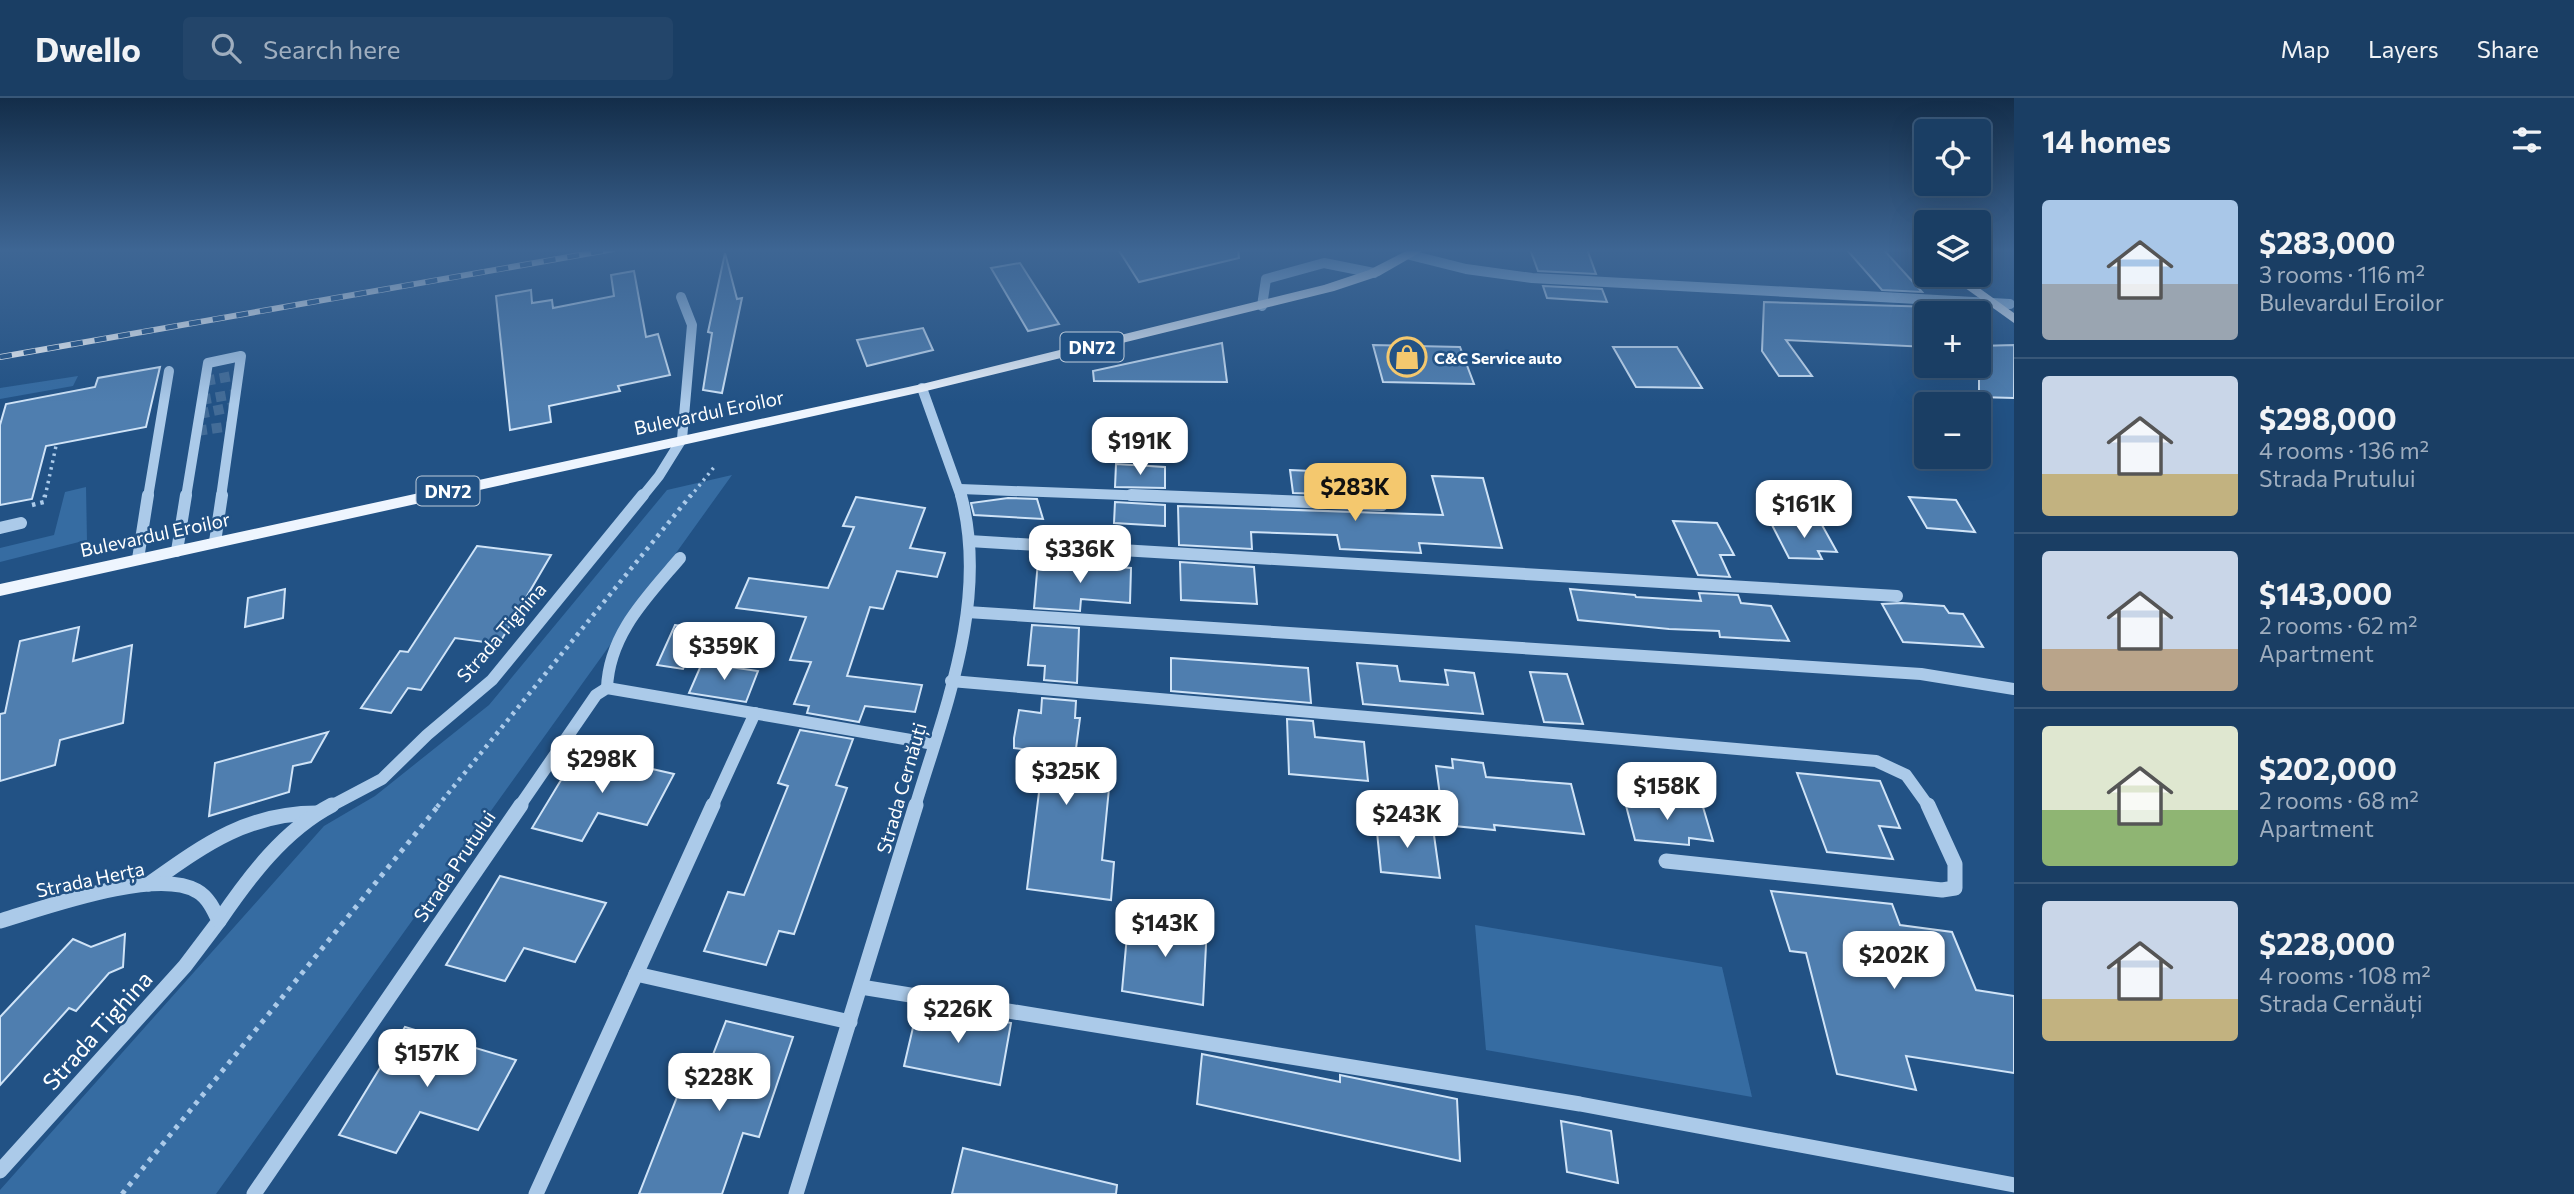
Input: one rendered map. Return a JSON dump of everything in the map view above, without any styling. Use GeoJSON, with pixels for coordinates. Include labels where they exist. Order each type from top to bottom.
{"type":"FeatureCollection","features":[{"type":"Feature","properties":{"kind":"main road","name":"Bulevardul Eroilor"},"geometry":{"type":"LineString","coordinates":[[0,590],[922,388],[1282,300]]}},
{"type":"Feature","properties":{"kind":"main road"},"geometry":{"type":"LineString","coordinates":[[1988,300],[2014,319]]}},
{"type":"Feature","properties":{"kind":"street"},"geometry":{"type":"LineString","coordinates":[[682,300],[692,325],[682,439]]}},
{"type":"Feature","properties":{"kind":"street"},"geometry":{"type":"LineString","coordinates":[[1262,306],[1263,300]]}},
{"type":"Feature","properties":{"kind":"street"},"geometry":{"type":"LineString","coordinates":[[1939,300],[2012,305]]}},
{"type":"Feature","properties":{"kind":"street"},"geometry":{"type":"LineString","coordinates":[[177,551],[208,363],[241,355],[215,542]]}},
{"type":"Feature","properties":{"kind":"street","name":"Strada Cernăuți"},"geometry":{"type":"LineString","coordinates":[[796,1194],[934,744],[967,612],[969,541],[960,489],[922,388]]}},
{"type":"Feature","properties":{"kind":"street","name":"Strada Tighina"},"geometry":{"type":"LineString","coordinates":[[0,1171],[185,966],[252,875],[274,850],[317,813],[383,779],[427,735],[492,680],[659,476],[682,439]]}},
{"type":"Feature","properties":{"kind":"street"},"geometry":{"type":"LineString","coordinates":[[960,489],[1382,505]]}},
{"type":"Feature","properties":{"kind":"street"},"geometry":{"type":"LineString","coordinates":[[0,528],[21,523]]}},
{"type":"Feature","properties":{"kind":"street"},"geometry":{"type":"LineString","coordinates":[[969,541],[1897,596]]}},
{"type":"Feature","properties":{"kind":"street"},"geometry":{"type":"LineString","coordinates":[[680,558],[626,627],[611,652],[606,674],[607,688],[934,744]]}},
{"type":"Feature","properties":{"kind":"street"},"geometry":{"type":"LineString","coordinates":[[967,612],[1921,674],[2014,689]]}},
{"type":"Feature","properties":{"kind":"street"},"geometry":{"type":"LineString","coordinates":[[951,681],[1876,761],[1909,776],[1919,790],[1955,864],[1957,876],[1955,888],[1942,890],[1666,861]]}},
{"type":"Feature","properties":{"kind":"street","name":"Strada Prutului"},"geometry":{"type":"LineString","coordinates":[[254,1194],[587,706],[596,695],[607,688]]}},
{"type":"Feature","properties":{"kind":"street"},"geometry":{"type":"LineString","coordinates":[[536,1194],[755,713]]}},
{"type":"Feature","properties":{"kind":"street"},"geometry":{"type":"LineString","coordinates":[[149,884],[197,850],[248,824],[282,814],[317,813]]}},
{"type":"Feature","properties":{"kind":"street","name":"Strada Herța"},"geometry":{"type":"LineString","coordinates":[[0,921],[74,899],[149,884],[189,887],[209,899],[219,921]]}},
{"type":"Feature","properties":{"kind":"street"},"geometry":{"type":"LineString","coordinates":[[636,974],[850,1023]]}},
{"type":"Feature","properties":{"kind":"street"},"geometry":{"type":"LineString","coordinates":[[861,987],[1580,1104],[2014,1185]]}},
{"type":"Feature","properties":{"kind":"lane"},"geometry":{"type":"LineString","coordinates":[[138,559],[169,371]]}},
{"type":"Feature","properties":{"kind":"path"},"geometry":{"type":"LineString","coordinates":[[22,508],[44,502],[56,446]]}},
{"type":"Feature","properties":{"kind":"path"},"geometry":{"type":"LineString","coordinates":[[122,1194],[715,466]]}},
{"type":"Feature","properties":{"kind":"shaded area"},"geometry":{"type":"Polygon","coordinates":[[[78,376],[73,386],[0,399],[0,388],[78,376]]]}},
{"type":"Feature","properties":{"kind":"shaded area"},"geometry":{"type":"Polygon","coordinates":[[[732,475],[216,1194],[0,1194],[0,1190],[324,826],[375,796],[489,705],[667,490],[732,475]]]}},
{"type":"Feature","properties":{"kind":"shaded area"},"geometry":{"type":"Polygon","coordinates":[[[86,487],[87,540],[0,562],[0,548],[54,535],[65,492],[86,487]]]}},
{"type":"Feature","properties":{"kind":"shaded area"},"geometry":{"type":"Polygon","coordinates":[[[1475,925],[1722,967],[1752,1097],[1486,1050],[1475,925]]]}},
{"type":"Feature","properties":{"kind":"building"},"geometry":{"type":"Polygon","coordinates":[[[496,300],[532,300],[532,303],[552,300],[553,308],[593,300],[639,300],[646,337],[658,334],[670,375],[618,386],[620,391],[549,406],[551,422],[510,430],[496,300]]]}},
{"type":"Feature","properties":{"kind":"building"},"geometry":{"type":"Polygon","coordinates":[[[715,300],[742,300],[722,393],[703,390],[712,333],[708,332],[715,300]]]}},
{"type":"Feature","properties":{"kind":"building"},"geometry":{"type":"Polygon","coordinates":[[[1010,300],[1044,300],[1059,324],[1028,331],[1010,300]]]}},
{"type":"Feature","properties":{"kind":"building"},"geometry":{"type":"Polygon","coordinates":[[[1764,302],[1914,306],[1914,346],[1786,340],[1812,376],[1779,376],[1762,351],[1764,302]]]}},
{"type":"Feature","properties":{"kind":"building"},"geometry":{"type":"Polygon","coordinates":[[[923,328],[933,350],[867,366],[857,340],[923,328]]]}},
{"type":"Feature","properties":{"kind":"building"},"geometry":{"type":"Polygon","coordinates":[[[1222,343],[1227,382],[1094,381],[1093,371],[1222,343]]]}},
{"type":"Feature","properties":{"kind":"building"},"geometry":{"type":"Polygon","coordinates":[[[1373,345],[1460,347],[1474,384],[1383,382],[1373,345]]]}},
{"type":"Feature","properties":{"kind":"building"},"geometry":{"type":"Polygon","coordinates":[[[2014,345],[2014,398],[1991,397],[1991,392],[1979,392],[1979,378],[1991,378],[1991,346],[2014,345]]]}},
{"type":"Feature","properties":{"kind":"building"},"geometry":{"type":"Polygon","coordinates":[[[1613,347],[1677,347],[1702,388],[1636,387],[1613,347]]]}},
{"type":"Feature","properties":{"kind":"building"},"geometry":{"type":"Polygon","coordinates":[[[160,367],[146,427],[46,446],[32,499],[0,505],[0,425],[6,404],[95,387],[98,378],[160,367]]]}},
{"type":"Feature","properties":{"kind":"building"},"geometry":{"type":"Polygon","coordinates":[[[1116,464],[1165,467],[1165,488],[1115,487],[1116,464]]]}},
{"type":"Feature","properties":{"kind":"building"},"geometry":{"type":"Polygon","coordinates":[[[1290,470],[1353,473],[1358,495],[1293,493],[1290,470]]]}},
{"type":"Feature","properties":{"kind":"building"},"geometry":{"type":"Polygon","coordinates":[[[1432,476],[1483,478],[1502,548],[1419,543],[1421,553],[1340,549],[1337,535],[1251,532],[1252,549],[1179,545],[1178,506],[1443,515],[1432,476]]]}},
{"type":"Feature","properties":{"kind":"building"},"geometry":{"type":"Polygon","coordinates":[[[856,497],[925,508],[910,548],[945,553],[937,577],[897,571],[883,609],[870,607],[847,676],[922,685],[915,712],[865,706],[859,722],[807,713],[809,706],[794,704],[811,662],[790,660],[806,617],[736,608],[749,578],[828,588],[854,527],[843,526],[856,497]]]}},
{"type":"Feature","properties":{"kind":"building"},"geometry":{"type":"Polygon","coordinates":[[[1909,497],[1956,500],[1975,532],[1927,528],[1909,497]]]}},
{"type":"Feature","properties":{"kind":"building"},"geometry":{"type":"Polygon","coordinates":[[[1008,498],[1037,499],[1043,519],[974,515],[971,503],[1008,498]]]}},
{"type":"Feature","properties":{"kind":"building"},"geometry":{"type":"Polygon","coordinates":[[[1115,502],[1165,505],[1165,526],[1114,523],[1115,502]]]}},
{"type":"Feature","properties":{"kind":"building"},"geometry":{"type":"Polygon","coordinates":[[[1673,521],[1717,523],[1734,555],[1720,555],[1730,577],[1698,575],[1673,521]]]}},
{"type":"Feature","properties":{"kind":"building"},"geometry":{"type":"Polygon","coordinates":[[[1775,523],[1822,525],[1837,552],[1818,551],[1822,559],[1789,558],[1772,525],[1776,525],[1775,523]]]}},
{"type":"Feature","properties":{"kind":"building"},"geometry":{"type":"Polygon","coordinates":[[[477,546],[551,555],[499,644],[455,638],[421,690],[408,688],[391,713],[361,708],[400,651],[408,652],[477,546]]]}},
{"type":"Feature","properties":{"kind":"building"},"geometry":{"type":"Polygon","coordinates":[[[1038,561],[1131,568],[1130,603],[1081,599],[1080,611],[1034,608],[1038,561]]]}},
{"type":"Feature","properties":{"kind":"building"},"geometry":{"type":"Polygon","coordinates":[[[1180,562],[1254,567],[1257,604],[1181,600],[1180,562]]]}},
{"type":"Feature","properties":{"kind":"building"},"geometry":{"type":"Polygon","coordinates":[[[285,589],[283,618],[245,627],[248,598],[285,589]]]}},
{"type":"Feature","properties":{"kind":"building"},"geometry":{"type":"Polygon","coordinates":[[[1570,589],[1701,601],[1699,593],[1738,595],[1741,603],[1771,606],[1789,641],[1720,637],[1719,631],[1578,620],[1570,589]]]}},
{"type":"Feature","properties":{"kind":"building"},"geometry":{"type":"Polygon","coordinates":[[[1882,604],[1944,606],[1949,613],[1963,614],[1983,647],[1903,642],[1882,604]]]}},
{"type":"Feature","properties":{"kind":"building"},"geometry":{"type":"Polygon","coordinates":[[[675,625],[701,629],[683,669],[657,665],[675,625]]]}},
{"type":"Feature","properties":{"kind":"building"},"geometry":{"type":"Polygon","coordinates":[[[1032,625],[1079,628],[1077,683],[1044,680],[1045,666],[1028,665],[1032,625]]]}},
{"type":"Feature","properties":{"kind":"building"},"geometry":{"type":"Polygon","coordinates":[[[79,627],[73,661],[132,645],[123,723],[60,740],[55,765],[0,781],[0,714],[5,713],[20,641],[79,627]]]}},
{"type":"Feature","properties":{"kind":"building"},"geometry":{"type":"Polygon","coordinates":[[[1171,658],[1308,668],[1311,703],[1171,691],[1171,658]]]}},
{"type":"Feature","properties":{"kind":"building"},"geometry":{"type":"Polygon","coordinates":[[[702,663],[758,671],[746,702],[689,693],[702,663]]]}},
{"type":"Feature","properties":{"kind":"building"},"geometry":{"type":"Polygon","coordinates":[[[1357,663],[1397,666],[1400,681],[1448,685],[1445,670],[1474,673],[1483,714],[1363,704],[1357,663]]]}},
{"type":"Feature","properties":{"kind":"building"},"geometry":{"type":"Polygon","coordinates":[[[1530,672],[1567,674],[1583,724],[1544,722],[1530,672]]]}},
{"type":"Feature","properties":{"kind":"building"},"geometry":{"type":"Polygon","coordinates":[[[1042,698],[1076,701],[1075,718],[1080,718],[1074,764],[1111,768],[1102,860],[1114,862],[1111,900],[1027,889],[1044,752],[1014,748],[1014,738],[1019,710],[1041,713],[1042,698]]]}},
{"type":"Feature","properties":{"kind":"building"},"geometry":{"type":"Polygon","coordinates":[[[1287,719],[1313,721],[1315,737],[1364,742],[1368,781],[1289,774],[1287,719]]]}},
{"type":"Feature","properties":{"kind":"building"},"geometry":{"type":"Polygon","coordinates":[[[800,730],[853,739],[836,785],[847,788],[794,934],[779,931],[766,965],[704,951],[728,892],[744,895],[788,786],[778,783],[800,730]]]}},
{"type":"Feature","properties":{"kind":"building"},"geometry":{"type":"Polygon","coordinates":[[[328,732],[311,762],[293,766],[289,792],[209,816],[215,763],[328,732]]]}},
{"type":"Feature","properties":{"kind":"building"},"geometry":{"type":"Polygon","coordinates":[[[578,752],[674,774],[647,825],[598,813],[582,841],[532,828],[578,752]]]}},
{"type":"Feature","properties":{"kind":"building"},"geometry":{"type":"Polygon","coordinates":[[[1452,759],[1483,763],[1486,777],[1571,784],[1584,834],[1494,825],[1495,830],[1444,825],[1436,766],[1453,768],[1452,759]]]}},
{"type":"Feature","properties":{"kind":"building"},"geometry":{"type":"Polygon","coordinates":[[[1797,773],[1880,781],[1900,828],[1879,826],[1893,859],[1827,852],[1797,773]]]}},
{"type":"Feature","properties":{"kind":"building"},"geometry":{"type":"Polygon","coordinates":[[[1624,798],[1703,807],[1713,841],[1689,838],[1689,845],[1635,840],[1624,798]]]}},
{"type":"Feature","properties":{"kind":"building"},"geometry":{"type":"Polygon","coordinates":[[[1376,822],[1433,828],[1440,878],[1381,872],[1376,822]]]}},
{"type":"Feature","properties":{"kind":"building"},"geometry":{"type":"Polygon","coordinates":[[[500,876],[606,903],[575,962],[524,948],[505,981],[446,965],[500,876]]]}},
{"type":"Feature","properties":{"kind":"building"},"geometry":{"type":"Polygon","coordinates":[[[1771,891],[1892,904],[1900,925],[1952,932],[1976,990],[2014,996],[2014,1073],[1906,1056],[1916,1090],[1837,1074],[1806,953],[1790,951],[1771,891]]]}},
{"type":"Feature","properties":{"kind":"building"},"geometry":{"type":"Polygon","coordinates":[[[1129,913],[1207,925],[1203,1005],[1122,991],[1129,913]]]}},
{"type":"Feature","properties":{"kind":"building"},"geometry":{"type":"Polygon","coordinates":[[[125,934],[123,967],[109,973],[76,1011],[69,1008],[0,1085],[0,1017],[73,939],[91,947],[125,934]]]}},
{"type":"Feature","properties":{"kind":"building"},"geometry":{"type":"Polygon","coordinates":[[[918,1006],[1011,1023],[1000,1085],[904,1066],[918,1006]]]}},
{"type":"Feature","properties":{"kind":"building"},"geometry":{"type":"Polygon","coordinates":[[[726,1021],[793,1037],[759,1137],[743,1133],[722,1194],[639,1194],[679,1092],[697,1096],[726,1021]]]}},
{"type":"Feature","properties":{"kind":"building"},"geometry":{"type":"Polygon","coordinates":[[[405,1027],[516,1060],[478,1130],[420,1112],[396,1153],[339,1135],[405,1027]]]}},
{"type":"Feature","properties":{"kind":"building"},"geometry":{"type":"Polygon","coordinates":[[[1202,1054],[1340,1082],[1340,1075],[1457,1099],[1460,1161],[1197,1104],[1202,1054]]]}},
{"type":"Feature","properties":{"kind":"building"},"geometry":{"type":"Polygon","coordinates":[[[1561,1121],[1611,1131],[1618,1183],[1567,1172],[1561,1121]]]}},
{"type":"Feature","properties":{"kind":"building"},"geometry":{"type":"Polygon","coordinates":[[[963,1148],[1117,1185],[1116,1194],[952,1194],[963,1148]]]}},
{"type":"Feature","properties":{"kind":"tunnel"},"geometry":{"type":"LineString","coordinates":[[205,381],[238,375]]}},
{"type":"Feature","properties":{"kind":"tunnel"},"geometry":{"type":"LineString","coordinates":[[201,400],[235,394]]}},
{"type":"Feature","properties":{"kind":"tunnel"},"geometry":{"type":"LineString","coordinates":[[199,414],[233,407]]}},
{"type":"Feature","properties":{"kind":"tunnel"},"geometry":{"type":"LineString","coordinates":[[197,431],[231,426]]}},
{"type":"Feature","properties":{"kind":"railway"},"geometry":{"type":"LineString","coordinates":[[0,357],[323,300]]}},
{"type":"Feature","properties":{"kind":"place","name":"C&C Service auto"},"geometry":{"type":"Point","coordinates":[1407,357]}}]}
